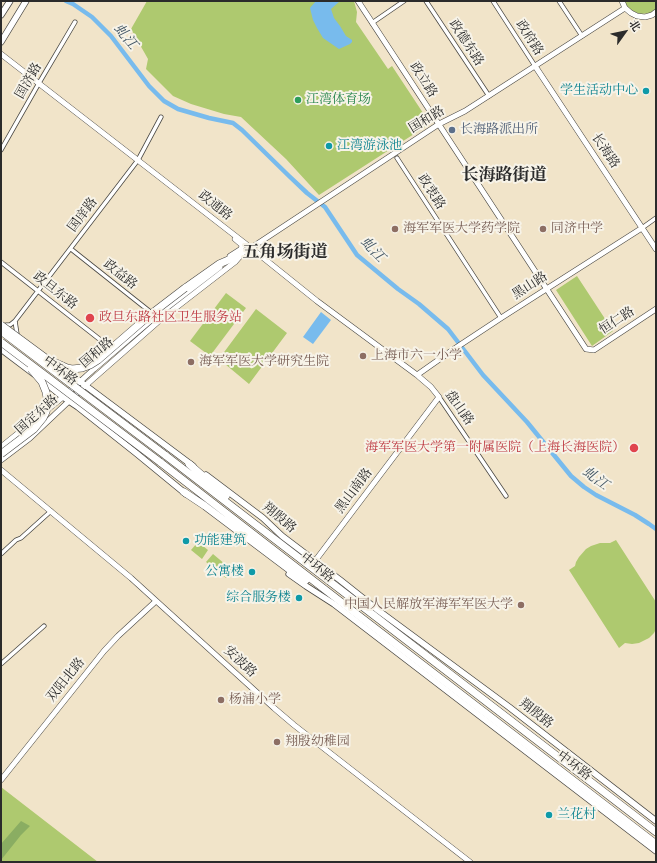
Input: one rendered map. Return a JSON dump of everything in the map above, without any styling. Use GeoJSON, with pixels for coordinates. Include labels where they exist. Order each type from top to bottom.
{"type":"FeatureCollection","features":[{"type":"Feature","properties":{"kind":"highway"},"geometry":{"type":"LineString","coordinates":[[3,327],[47,359],[67,368],[82,368],[98,360],[151,314],[185,288],[219,264],[233,258]]}},
{"type":"Feature","properties":{"kind":"highway","name":"中环路"},"geometry":{"type":"LineString","coordinates":[[3,327],[278,542],[656,832]]}},
{"type":"Feature","properties":{"kind":"highway"},"geometry":{"type":"LineString","coordinates":[[1,344],[35,372],[42,382],[48,403],[46,412],[39,424],[1,454]]}},
{"type":"Feature","properties":{"kind":"highway","name":"中环路"},"geometry":{"type":"LineString","coordinates":[[1,344],[160,462],[656,844]]}},
{"type":"Feature","properties":{"kind":"highway"},"geometry":{"type":"LineString","coordinates":[[189,464],[278,542]]}},
{"type":"Feature","properties":{"kind":"highway"},"geometry":{"type":"LineString","coordinates":[[184,492],[206,506],[294,573],[341,602]]}},
{"type":"Feature","properties":{"kind":"main road"},"geometry":{"type":"LineString","coordinates":[[1,9],[6,1]]}},
{"type":"Feature","properties":{"kind":"main road"},"geometry":{"type":"LineString","coordinates":[[1,16],[10,1]]}},
{"type":"Feature","properties":{"kind":"main road"},"geometry":{"type":"LineString","coordinates":[[1,42],[25,2]]}},
{"type":"Feature","properties":{"kind":"main road","name":"翔殷路"},"geometry":{"type":"LineString","coordinates":[[1,322],[3,327],[17,334],[263,518],[282,536],[509,707],[656,821]]}},
{"type":"Feature","properties":{"kind":"main road"},"geometry":{"type":"LineString","coordinates":[[1,344],[200,506],[284,570],[334,604],[656,851]]}},
{"type":"Feature","properties":{"kind":"main road"},"geometry":{"type":"LineString","coordinates":[[1,349],[65,396]]}},
{"type":"Feature","properties":{"kind":"street","name":"政立路"},"geometry":{"type":"LineString","coordinates":[[358,1],[586,349],[590,350]]}},
{"type":"Feature","properties":{"kind":"street"},"geometry":{"type":"LineString","coordinates":[[372,23],[404,1]]}},
{"type":"Feature","properties":{"kind":"street","name":"政德东路"},"geometry":{"type":"LineString","coordinates":[[426,1],[489,96]]}},
{"type":"Feature","properties":{"kind":"street","name":"政府路"},"geometry":{"type":"LineString","coordinates":[[492,1],[535,66]]}},
{"type":"Feature","properties":{"kind":"street"},"geometry":{"type":"LineString","coordinates":[[559,1],[582,36]]}},
{"type":"Feature","properties":{"kind":"street"},"geometry":{"type":"LineString","coordinates":[[622,1],[625,8],[630,13],[637,16],[645,17],[656,12]]}},
{"type":"Feature","properties":{"kind":"street","name":"国和路"},"geometry":{"type":"LineString","coordinates":[[1,447],[65,396],[156,316],[233,258],[252,248],[439,124],[465,112],[625,8]]}},
{"type":"Feature","properties":{"kind":"street","name":"国济路"},"geometry":{"type":"LineString","coordinates":[[1,150],[75,22]]}},
{"type":"Feature","properties":{"kind":"street","name":"政通路"},"geometry":{"type":"LineString","coordinates":[[1,54],[252,248],[317,301],[417,375]]}},
{"type":"Feature","properties":{"kind":"street","name":"长海路"},"geometry":{"type":"LineString","coordinates":[[535,66],[656,249]]}},
{"type":"Feature","properties":{"kind":"street","name":"国庠路"},"geometry":{"type":"LineString","coordinates":[[3,327],[10,325],[15,321],[138,160],[161,117]]}},
{"type":"Feature","properties":{"kind":"street","name":"政衷路"},"geometry":{"type":"LineString","coordinates":[[397,158],[501,318]]}},
{"type":"Feature","properties":{"kind":"street"},"geometry":{"type":"LineString","coordinates":[[211,217],[214,222],[242,246],[241,249],[219,264]]}},
{"type":"Feature","properties":{"kind":"street","name":"黑山路"},"geometry":{"type":"LineString","coordinates":[[417,375],[546,288],[656,218]]}},
{"type":"Feature","properties":{"kind":"street","name":"政益路"},"geometry":{"type":"LineString","coordinates":[[71,249],[156,316]]}},
{"type":"Feature","properties":{"kind":"street","name":"国和路"},"geometry":{"type":"LineString","coordinates":[[70,400],[160,320],[236,262],[242,254]]}},
{"type":"Feature","properties":{"kind":"street","name":"政旦东路"},"geometry":{"type":"LineString","coordinates":[[1,262],[115,352]]}},
{"type":"Feature","properties":{"kind":"street","name":"恒仁路"},"geometry":{"type":"LineString","coordinates":[[590,350],[594,350],[656,309]]}},
{"type":"Feature","properties":{"kind":"street"},"geometry":{"type":"LineString","coordinates":[[15,321],[17,334]]}},
{"type":"Feature","properties":{"kind":"street","name":"盘山路"},"geometry":{"type":"LineString","coordinates":[[417,375],[431,387],[439,397],[506,496]]}},
{"type":"Feature","properties":{"kind":"street","name":"黑山南路"},"geometry":{"type":"LineString","coordinates":[[315,561],[439,397]]}},
{"type":"Feature","properties":{"kind":"street","name":"国定东路"},"geometry":{"type":"LineString","coordinates":[[1,460],[30,438],[70,400]]}},
{"type":"Feature","properties":{"kind":"street","name":"安波路"},"geometry":{"type":"LineString","coordinates":[[1,470],[131,578],[294,725],[470,862]]}},
{"type":"Feature","properties":{"kind":"street"},"geometry":{"type":"LineString","coordinates":[[1,554],[51,511]]}},
{"type":"Feature","properties":{"kind":"street","name":"双阳北路"},"geometry":{"type":"LineString","coordinates":[[1,780],[104,651],[156,601]]}},
{"type":"Feature","properties":{"kind":"street"},"geometry":{"type":"LineString","coordinates":[[1,664],[44,626]]}},
{"type":"Feature","properties":{"kind":"green space","name":"江湾体育场"},"geometry":{"type":"Polygon","coordinates":[[[147,1],[354,1],[357,12],[356,22],[388,69],[392,66],[427,119],[425,127],[319,195],[286,159],[241,117],[224,114],[191,104],[173,96],[146,69],[148,59],[131,29],[147,1]]]}},
{"type":"Feature","properties":{"kind":"green space"},"geometry":{"type":"Polygon","coordinates":[[[625,1],[656,1],[656,9],[650,13],[640,14],[631,10],[626,5],[625,1]]]}},
{"type":"Feature","properties":{"kind":"green space"},"geometry":{"type":"Polygon","coordinates":[[[577,276],[613,331],[592,346],[556,290],[577,276]]]}},
{"type":"Feature","properties":{"kind":"green space"},"geometry":{"type":"Polygon","coordinates":[[[226,293],[246,308],[210,356],[190,341],[226,293]]]}},
{"type":"Feature","properties":{"kind":"green space"},"geometry":{"type":"Polygon","coordinates":[[[256,309],[287,333],[249,384],[219,359],[256,309]]]}},
{"type":"Feature","properties":{"kind":"green space"},"geometry":{"type":"Polygon","coordinates":[[[616,540],[656,602],[656,629],[654,633],[649,638],[639,643],[625,643],[619,648],[569,570],[575,566],[579,557],[586,549],[600,543],[610,543],[616,540]]]}},
{"type":"Feature","properties":{"kind":"green space"},"geometry":{"type":"Polygon","coordinates":[[[198,542],[208,550],[202,559],[191,550],[198,542]]]}},
{"type":"Feature","properties":{"kind":"green space"},"geometry":{"type":"Polygon","coordinates":[[[213,554],[232,570],[226,578],[206,562],[213,554]]]}},
{"type":"Feature","properties":{"kind":"green space"},"geometry":{"type":"Polygon","coordinates":[[[1,787],[98,862],[1,862],[1,787]]]}},
{"type":"Feature","properties":{"kind":"green space"},"geometry":{"type":"Polygon","coordinates":[[[21,821],[30,826],[1,860],[1,844],[21,821]]]}},
{"type":"Feature","properties":{"kind":"water"},"geometry":{"type":"Polygon","coordinates":[[[316,1],[340,1],[331,9],[334,18],[346,36],[352,40],[350,44],[339,49],[323,38],[313,20],[310,8],[316,1]]]}},
{"type":"Feature","properties":{"kind":"water"},"geometry":{"type":"Polygon","coordinates":[[[321,312],[331,320],[313,344],[303,337],[321,312]]]}},
{"type":"Feature","properties":{"kind":"waterway","name":"虬江"},"geometry":{"type":"LineString","coordinates":[[66,1],[92,17],[111,36],[149,86],[164,101],[178,109],[233,123],[242,130],[307,193],[325,207],[357,255],[448,329],[483,375],[527,422],[571,476],[596,495],[635,515],[656,529]]}},
{"type":"Feature","properties":{"kind":"place","name":"学生活动中心"},"geometry":{"type":"Point","coordinates":[646,91]}},
{"type":"Feature","properties":{"kind":"place","name":"江湾体育场"},"geometry":{"type":"Point","coordinates":[298,100]}},
{"type":"Feature","properties":{"kind":"place","name":"长海路派出所"},"geometry":{"type":"Point","coordinates":[452,130]}},
{"type":"Feature","properties":{"kind":"place","name":"江湾游泳池"},"geometry":{"type":"Point","coordinates":[329,146]}},
{"type":"Feature","properties":{"kind":"place","name":"海军军医大学药学院"},"geometry":{"type":"Point","coordinates":[395,229]}},
{"type":"Feature","properties":{"kind":"place","name":"同济中学"},"geometry":{"type":"Point","coordinates":[543,229]}},
{"type":"Feature","properties":{"kind":"place","name":"政旦东路社区卫生服务站"},"geometry":{"type":"Point","coordinates":[90,318]}},
{"type":"Feature","properties":{"kind":"place","name":"上海市六一小学"},"geometry":{"type":"Point","coordinates":[363,356]}},
{"type":"Feature","properties":{"kind":"place","name":"海军军医大学研究生院"},"geometry":{"type":"Point","coordinates":[191,362]}},
{"type":"Feature","properties":{"kind":"place","name":"海军军医大学第一附属医院（上海长海医院）"},"geometry":{"type":"Point","coordinates":[634,448]}},
{"type":"Feature","properties":{"kind":"place","name":"功能建筑"},"geometry":{"type":"Point","coordinates":[186,541]}},
{"type":"Feature","properties":{"kind":"place","name":"公寓楼"},"geometry":{"type":"Point","coordinates":[252,572]}},
{"type":"Feature","properties":{"kind":"place","name":"综合服务楼"},"geometry":{"type":"Point","coordinates":[299,598]}},
{"type":"Feature","properties":{"kind":"place","name":"中国人民解放军海军军医大学"},"geometry":{"type":"Point","coordinates":[521,605]}},
{"type":"Feature","properties":{"kind":"place","name":"杨浦小学"},"geometry":{"type":"Point","coordinates":[221,700]}},
{"type":"Feature","properties":{"kind":"place","name":"翔殷幼稚园"},"geometry":{"type":"Point","coordinates":[277,742]}},
{"type":"Feature","properties":{"kind":"place","name":"兰花村"},"geometry":{"type":"Point","coordinates":[549,815]}},
{"type":"Feature","properties":{"kind":"district","name":"长海路街道"},"geometry":{"type":"Point","coordinates":[504,176]}},
{"type":"Feature","properties":{"kind":"district","name":"五角场街道"},"geometry":{"type":"Point","coordinates":[285,253]}}]}
